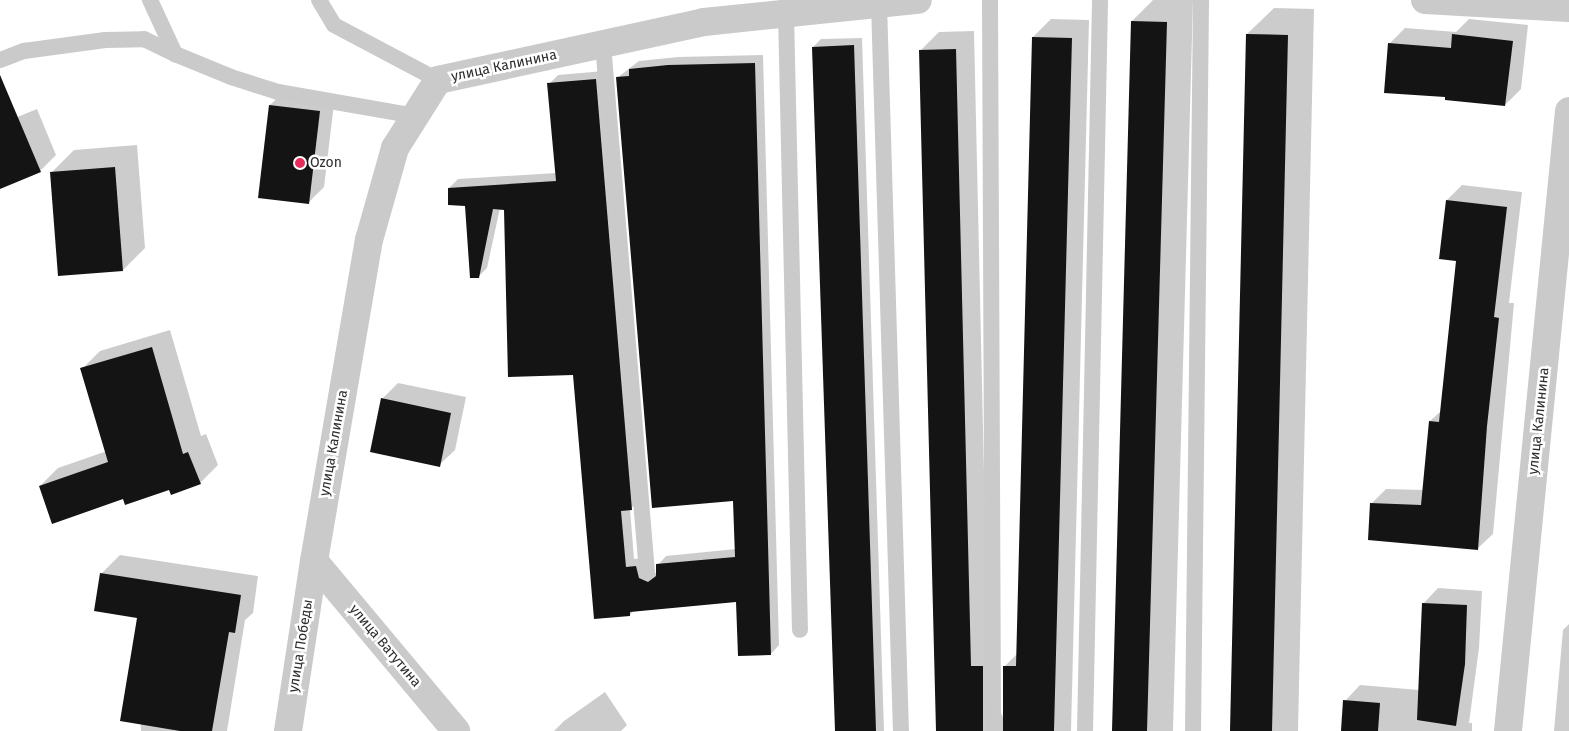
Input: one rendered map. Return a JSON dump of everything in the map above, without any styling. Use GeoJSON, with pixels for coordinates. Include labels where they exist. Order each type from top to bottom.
{"type":"FeatureCollection","features":[{"type":"Feature","properties":{"kind":"street","name":"улица Калинина"},"geometry":{"type":"LineString","coordinates":[[314,561],[369,240],[395,148],[438,80],[704,22],[918,0]]}},
{"type":"Feature","properties":{"kind":"street"},"geometry":{"type":"LineString","coordinates":[[1425,0],[1569,8]]}},
{"type":"Feature","properties":{"kind":"street","name":"улица Калинина"},"geometry":{"type":"LineString","coordinates":[[1508,731],[1569,111]]}},
{"type":"Feature","properties":{"kind":"street","name":"улица Победы"},"geometry":{"type":"LineString","coordinates":[[288,731],[314,561]]}},
{"type":"Feature","properties":{"kind":"street","name":"улица Ватутина"},"geometry":{"type":"LineString","coordinates":[[314,561],[456,731]]}},
{"type":"Feature","properties":{"kind":"lane"},"geometry":{"type":"LineString","coordinates":[[150,0],[175,54]]}},
{"type":"Feature","properties":{"kind":"lane"},"geometry":{"type":"LineString","coordinates":[[319,0],[334,25],[438,80]]}},
{"type":"Feature","properties":{"kind":"lane"},"geometry":{"type":"LineString","coordinates":[[990,0],[993,731]]}},
{"type":"Feature","properties":{"kind":"lane"},"geometry":{"type":"LineString","coordinates":[[1085,731],[1100,0]]}},
{"type":"Feature","properties":{"kind":"lane"},"geometry":{"type":"LineString","coordinates":[[1193,731],[1201,0]]}},
{"type":"Feature","properties":{"kind":"lane"},"geometry":{"type":"LineString","coordinates":[[879,4],[901,731]]}},
{"type":"Feature","properties":{"kind":"lane"},"geometry":{"type":"LineString","coordinates":[[786,14],[800,630]]}},
{"type":"Feature","properties":{"kind":"lane"},"geometry":{"type":"LineString","coordinates":[[0,60],[24,51],[105,40],[144,39],[231,77],[278,92],[415,116]]}},
{"type":"Feature","properties":{"kind":"lane"},"geometry":{"type":"LineString","coordinates":[[603,44],[648,572]]}},
{"type":"Feature","properties":{"kind":"building"},"geometry":{"type":"Polygon","coordinates":[[[1131,21],[1167,22],[1147,731],[1112,731],[1131,21]]]}},
{"type":"Feature","properties":{"kind":"building"},"geometry":{"type":"Polygon","coordinates":[[[1246,34],[1288,35],[1272,731],[1230,731],[1246,34]]]}},
{"type":"Feature","properties":{"kind":"building"},"geometry":{"type":"Polygon","coordinates":[[[1452,34],[1513,41],[1505,106],[1445,100],[1445,97],[1384,93],[1388,43],[1451,48],[1452,34]]]}},
{"type":"Feature","properties":{"kind":"building"},"geometry":{"type":"Polygon","coordinates":[[[1032,37],[1072,38],[1054,731],[1003,731],[1003,666],[1016,666],[1032,37]]]}},
{"type":"Feature","properties":{"kind":"building"},"geometry":{"type":"Polygon","coordinates":[[[854,45],[876,731],[835,731],[812,47],[854,45]]]}},
{"type":"Feature","properties":{"kind":"building"},"geometry":{"type":"Polygon","coordinates":[[[956,49],[971,666],[983,666],[983,731],[936,731],[919,50],[956,49]]]}},
{"type":"Feature","properties":{"kind":"building"},"geometry":{"type":"Polygon","coordinates":[[[755,63],[771,655],[738,656],[736,602],[630,612],[630,616],[594,619],[573,375],[508,377],[504,210],[493,209],[479,278],[470,278],[465,206],[448,205],[448,188],[556,181],[547,83],[596,79],[632,510],[621,511],[626,567],[636,566],[639,578],[648,582],[656,576],[656,564],[735,557],[733,501],[652,508],[616,77],[629,76],[629,69],[668,65],[755,63]]]}},
{"type":"Feature","properties":{"kind":"building"},"geometry":{"type":"Polygon","coordinates":[[[0,75],[41,172],[0,189],[0,75]]]}},
{"type":"Feature","properties":{"kind":"building"},"geometry":{"type":"Polygon","coordinates":[[[269,105],[320,111],[309,204],[258,198],[269,105]]]}},
{"type":"Feature","properties":{"kind":"building"},"geometry":{"type":"Polygon","coordinates":[[[115,167],[123,271],[58,276],[50,172],[115,167]]]}},
{"type":"Feature","properties":{"kind":"building"},"geometry":{"type":"Polygon","coordinates":[[[1446,200],[1507,207],[1494,317],[1499,318],[1487,426],[1478,550],[1368,540],[1370,503],[1421,505],[1429,421],[1439,422],[1456,261],[1439,259],[1446,200]]]}},
{"type":"Feature","properties":{"kind":"building"},"geometry":{"type":"Polygon","coordinates":[[[152,347],[183,454],[188,452],[201,484],[171,495],[169,490],[125,505],[123,499],[52,524],[39,486],[108,462],[80,368],[152,347]]]}},
{"type":"Feature","properties":{"kind":"building"},"geometry":{"type":"Polygon","coordinates":[[[381,398],[451,413],[440,467],[370,452],[381,398]]]}},
{"type":"Feature","properties":{"kind":"building"},"geometry":{"type":"Polygon","coordinates":[[[100,573],[241,595],[235,633],[229,632],[212,731],[180,731],[120,721],[137,618],[94,611],[100,573]]]}},
{"type":"Feature","properties":{"kind":"building"},"geometry":{"type":"Polygon","coordinates":[[[1422,603],[1467,605],[1465,664],[1456,726],[1417,720],[1422,603]]]}},
{"type":"Feature","properties":{"kind":"building"},"geometry":{"type":"Polygon","coordinates":[[[1343,700],[1380,703],[1378,731],[1341,731],[1343,700]]]}},
{"type":"Feature","properties":{"kind":"place","name":"Ozon"},"geometry":{"type":"Point","coordinates":[300,163]}}]}
